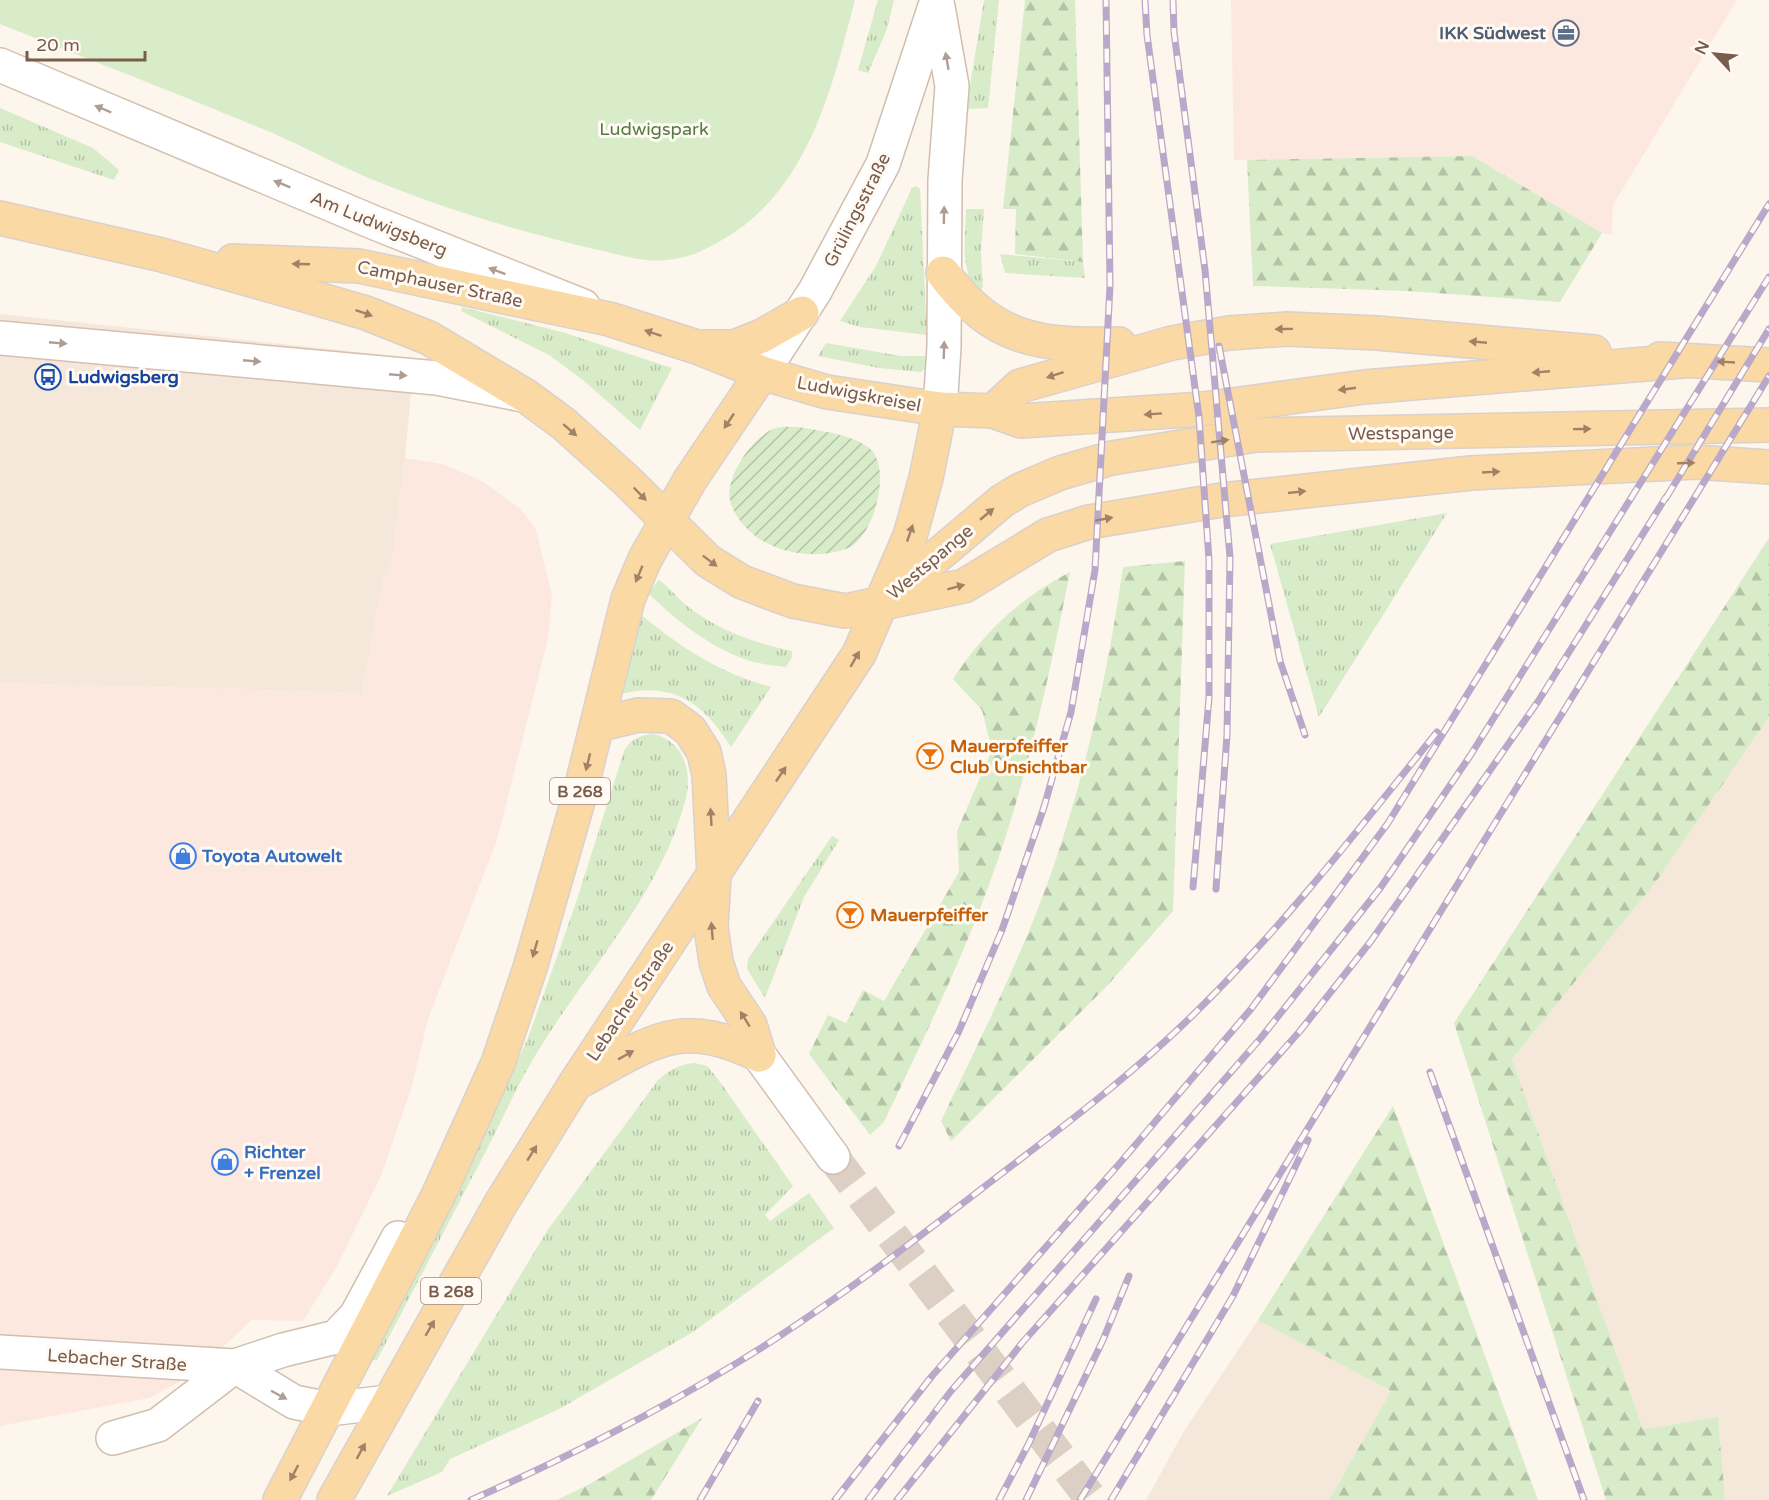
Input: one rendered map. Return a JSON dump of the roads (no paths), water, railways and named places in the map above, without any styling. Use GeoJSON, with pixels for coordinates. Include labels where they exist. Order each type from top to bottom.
{"type":"FeatureCollection","features":[{"type":"Feature","properties":{"kind":"main road","name":"Camphauser Straße"},"geometry":{"type":"LineString","coordinates":[[0,218],[162,255],[366,313],[429,338],[526,396]]}},
{"type":"Feature","properties":{"kind":"main road","name":"Camphauser Straße"},"geometry":{"type":"LineString","coordinates":[[162,255],[268,263],[359,266],[609,319]]}},
{"type":"Feature","properties":{"kind":"main road"},"geometry":{"type":"LineString","coordinates":[[943,273],[964,301],[1000,327],[1020,336],[1079,345],[1172,343]]}},
{"type":"Feature","properties":{"kind":"main road"},"geometry":{"type":"LineString","coordinates":[[697,347],[734,346],[762,336],[802,313]]}},
{"type":"Feature","properties":{"kind":"main road","name":"Am Ludwigsberg"},"geometry":{"type":"LineString","coordinates":[[609,319],[697,347],[762,373]]}},
{"type":"Feature","properties":{"kind":"main road"},"geometry":{"type":"LineString","coordinates":[[993,411],[1020,386],[1172,343],[1229,333],[1287,329],[1377,333],[1683,361],[1769,365]]}},
{"type":"Feature","properties":{"kind":"main road"},"geometry":{"type":"LineString","coordinates":[[940,409],[993,411],[1021,421],[1149,414],[1364,387],[1683,361]]}},
{"type":"Feature","properties":{"kind":"main road"},"geometry":{"type":"LineString","coordinates":[[666,522],[705,456],[762,373]]}},
{"type":"Feature","properties":{"kind":"main road","name":"Ludwigskreisel"},"geometry":{"type":"LineString","coordinates":[[762,373],[828,392],[940,409],[926,478],[910,536],[879,606]]}},
{"type":"Feature","properties":{"kind":"main road"},"geometry":{"type":"LineString","coordinates":[[526,396],[564,424],[708,561],[742,582],[793,601],[845,611],[879,606]]}},
{"type":"Feature","properties":{"kind":"main road","name":"Westspange"},"geometry":{"type":"LineString","coordinates":[[879,606],[1002,501],[1020,490],[1060,473],[1112,458],[1256,435],[1769,425]]}},
{"type":"Feature","properties":{"kind":"main road","name":"Westspange"},"geometry":{"type":"LineString","coordinates":[[879,606],[964,586],[1048,535],[1089,522],[1211,502],[1471,473],[1696,462],[1769,467]]}},
{"type":"Feature","properties":{"kind":"main road","name":"Lebacher Straße"},"geometry":{"type":"LineString","coordinates":[[280,1500],[438,1196],[513,1021],[597,725],[628,599],[645,559],[666,522]]}},
{"type":"Feature","properties":{"kind":"main road","name":"Lebacher Straße"},"geometry":{"type":"LineString","coordinates":[[334,1500],[501,1203],[575,1084],[853,663],[879,606]]}},
{"type":"Feature","properties":{"kind":"main road"},"geometry":{"type":"LineString","coordinates":[[597,725],[638,715],[670,717],[690,730],[704,752],[709,775],[714,875],[711,927],[716,962],[724,986],[750,1025],[759,1055]]}},
{"type":"Feature","properties":{"kind":"main road"},"geometry":{"type":"LineString","coordinates":[[575,1084],[648,1044],[690,1034],[730,1041],[759,1055]]}},
{"type":"Feature","properties":{"kind":"street","name":"Grülingsstraße"},"geometry":{"type":"LineString","coordinates":[[937,1],[952,86],[945,180],[944,348],[940,409]]}},
{"type":"Feature","properties":{"kind":"street","name":"Grülingsstraße"},"geometry":{"type":"LineString","coordinates":[[762,373],[802,313],[883,164],[937,1]]}},
{"type":"Feature","properties":{"kind":"street","name":"Am Ludwigsberg"},"geometry":{"type":"LineString","coordinates":[[0,65],[375,223],[561,296],[609,319]]}},
{"type":"Feature","properties":{"kind":"street"},"geometry":{"type":"LineString","coordinates":[[0,338],[438,378],[526,396]]}},
{"type":"Feature","properties":{"kind":"street"},"geometry":{"type":"LineString","coordinates":[[759,1055],[833,1157]]}},
{"type":"Feature","properties":{"kind":"street","name":"Lebacher Straße"},"geometry":{"type":"LineString","coordinates":[[0,1352],[235,1366],[283,1350],[336,1337],[356,1316],[428,1180],[477,1109]]}},
{"type":"Feature","properties":{"kind":"street"},"geometry":{"type":"LineString","coordinates":[[113,1438],[158,1425],[235,1366]]}},
{"type":"Feature","properties":{"kind":"street","name":"Lebacher Straße"},"geometry":{"type":"LineString","coordinates":[[235,1366],[294,1402],[329,1409],[388,1402]]}},
{"type":"Feature","properties":{"kind":"tunnel"},"geometry":{"type":"LineString","coordinates":[[833,1157],[1092,1500]]}},
{"type":"Feature","properties":{"kind":"railway"},"geometry":{"type":"LineString","coordinates":[[899,1146],[959,1031],[1002,930],[1044,807],[1071,712],[1095,570],[1110,286],[1106,0]]}},
{"type":"Feature","properties":{"kind":"railway"},"geometry":{"type":"LineString","coordinates":[[1145,0],[1147,35],[1199,417],[1209,560],[1209,698],[1193,887]]}},
{"type":"Feature","properties":{"kind":"railway"},"geometry":{"type":"LineString","coordinates":[[1173,0],[1174,32],[1205,270],[1230,557],[1227,735],[1216,889]]}},
{"type":"Feature","properties":{"kind":"railway"},"geometry":{"type":"LineString","coordinates":[[835,1500],[932,1376],[1120,1163],[1251,1009],[1388,823],[1769,204]]}},
{"type":"Feature","properties":{"kind":"railway"},"geometry":{"type":"LineString","coordinates":[[868,1500],[951,1391],[1260,1039],[1381,887],[1470,756],[1769,277]]}},
{"type":"Feature","properties":{"kind":"railway"},"geometry":{"type":"LineString","coordinates":[[1666,498],[1769,329]]}},
{"type":"Feature","properties":{"kind":"railway"},"geometry":{"type":"LineString","coordinates":[[1219,346],[1280,661],[1305,735]]}},
{"type":"Feature","properties":{"kind":"railway"},"geometry":{"type":"LineString","coordinates":[[1080,1500],[1769,376]]}},
{"type":"Feature","properties":{"kind":"railway"},"geometry":{"type":"LineString","coordinates":[[897,1500],[1022,1343],[1300,1031],[1371,941],[1539,700],[1666,497]]}},
{"type":"Feature","properties":{"kind":"railway"},"geometry":{"type":"LineString","coordinates":[[471,1500],[626,1426],[702,1384],[775,1339],[940,1221],[1126,1076],[1200,1008],[1263,942],[1437,732]]}},
{"type":"Feature","properties":{"kind":"railway"},"geometry":{"type":"LineString","coordinates":[[1430,1072],[1584,1500]]}},
{"type":"Feature","properties":{"kind":"railway"},"geometry":{"type":"LineString","coordinates":[[1111,1500],[1233,1296],[1308,1140]]}},
{"type":"Feature","properties":{"kind":"railway"},"geometry":{"type":"LineString","coordinates":[[1026,1500],[1103,1340],[1129,1276]]}},
{"type":"Feature","properties":{"kind":"railway"},"geometry":{"type":"LineString","coordinates":[[999,1500],[1028,1445],[1096,1299]]}},
{"type":"Feature","properties":{"kind":"railway"},"geometry":{"type":"LineString","coordinates":[[700,1500],[758,1401]]}},
{"type":"Feature","properties":{"kind":"place","name":"IKK Südwest"},"geometry":{"type":"Point","coordinates":[1566,33]}},
{"type":"Feature","properties":{"kind":"place","name":"Ludwigsberg"},"geometry":{"type":"Point","coordinates":[48,377]}},
{"type":"Feature","properties":{"kind":"place","name":"Mauerpfeiffer Club Unsichtbar"},"geometry":{"type":"Point","coordinates":[930,756]}},
{"type":"Feature","properties":{"kind":"place","name":"Toyota Autowelt"},"geometry":{"type":"Point","coordinates":[183,856]}},
{"type":"Feature","properties":{"kind":"place","name":"Mauerpfeiffer"},"geometry":{"type":"Point","coordinates":[850,915]}},
{"type":"Feature","properties":{"kind":"place","name":"Richter + Frenzel"},"geometry":{"type":"Point","coordinates":[225,1162]}},
{"type":"Feature","properties":{"kind":"park label","name":"Ludwigspark"},"geometry":{"type":"Point","coordinates":[654,129]}}]}
